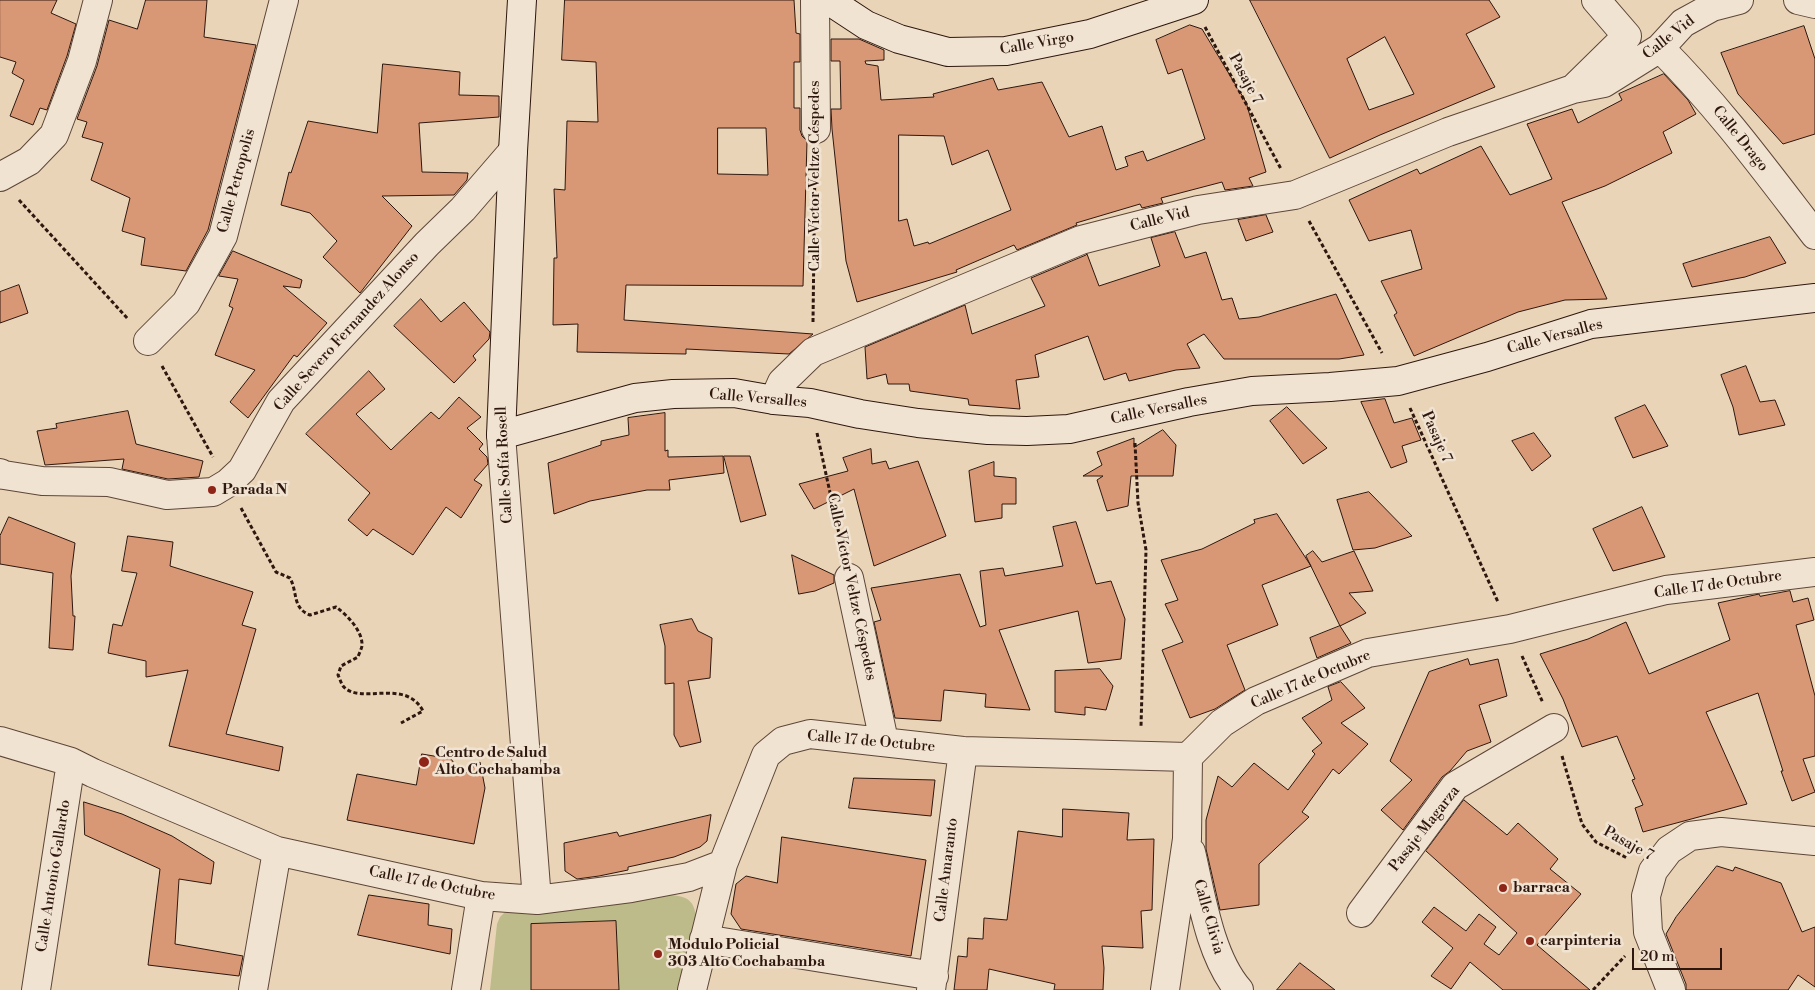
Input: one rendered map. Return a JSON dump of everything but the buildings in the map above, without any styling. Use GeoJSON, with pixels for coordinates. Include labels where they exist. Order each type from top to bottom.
{"type":"FeatureCollection","features":[{"type":"Feature","properties":{"kind":"street"},"geometry":{"type":"LineString","coordinates":[[0,177],[29,161],[54,135],[82,61],[98,0]]}},
{"type":"Feature","properties":{"kind":"street","name":"Calle Petropolis"},"geometry":{"type":"LineString","coordinates":[[148,341],[186,303],[223,236],[284,0]]}},
{"type":"Feature","properties":{"kind":"street","name":"Calle Sofía Rosell"},"geometry":{"type":"LineString","coordinates":[[522,0],[513,151],[501,435],[537,900]]}},
{"type":"Feature","properties":{"kind":"street","name":"Calle Víctor Veltze Céspedes"},"geometry":{"type":"LineString","coordinates":[[815,0],[816,129]]}},
{"type":"Feature","properties":{"kind":"street","name":"Calle Virgo"},"geometry":{"type":"LineString","coordinates":[[828,0],[866,25],[890,36],[948,52],[1006,51],[1090,34],[1192,1]]}},
{"type":"Feature","properties":{"kind":"street","name":"Calle Vid"},"geometry":{"type":"LineString","coordinates":[[1573,89],[1627,36],[1596,0]]}},
{"type":"Feature","properties":{"kind":"street","name":"Calle Vid"},"geometry":{"type":"LineString","coordinates":[[774,400],[782,382],[813,352],[1081,240],[1198,210],[1295,195],[1448,132],[1573,89],[1604,83],[1660,48],[1683,23],[1712,7],[1738,0]]}},
{"type":"Feature","properties":{"kind":"street"},"geometry":{"type":"LineString","coordinates":[[1798,0],[1815,4]]}},
{"type":"Feature","properties":{"kind":"street","name":"Calle Drago"},"geometry":{"type":"LineString","coordinates":[[1660,48],[1693,81],[1740,136],[1815,235]]}},
{"type":"Feature","properties":{"kind":"street","name":"Calle Severo Fernandez Alonso"},"geometry":{"type":"LineString","coordinates":[[0,473],[42,481],[109,482],[167,495],[213,492],[228,483],[242,470],[281,401],[427,244],[464,209],[513,151]]}},
{"type":"Feature","properties":{"kind":"street","name":"Calle Versalles"},"geometry":{"type":"LineString","coordinates":[[501,435],[636,398],[673,394],[734,393],[774,400],[810,403],[860,414],[918,423],[988,430],[1069,429],[1190,402],[1252,391],[1398,381],[1487,357],[1591,324],[1815,298]]}},
{"type":"Feature","properties":{"kind":"street","name":"Calle 17 de Octubre"},"geometry":{"type":"LineString","coordinates":[[0,741],[71,762],[277,850],[481,896],[537,900],[631,888],[689,876],[723,864],[766,755],[783,741],[810,734],[963,751],[1188,757],[1222,723],[1256,701],[1368,653],[1510,629],[1666,590],[1815,572]]}},
{"type":"Feature","properties":{"kind":"street","name":"Calle Víctor Veltze Céspedes"},"geometry":{"type":"LineString","coordinates":[[849,578],[884,741]]}},
{"type":"Feature","properties":{"kind":"street","name":"Pasaje Magarza"},"geometry":{"type":"LineString","coordinates":[[1360,914],[1455,786],[1554,728]]}},
{"type":"Feature","properties":{"kind":"street","name":"Calle Amaranto"},"geometry":{"type":"LineString","coordinates":[[932,983],[963,751]]}},
{"type":"Feature","properties":{"kind":"street"},"geometry":{"type":"LineString","coordinates":[[1165,990],[1187,839],[1188,757]]}},
{"type":"Feature","properties":{"kind":"street","name":"Calle Antonio Gallardo"},"geometry":{"type":"LineString","coordinates":[[36,990],[71,762]]}},
{"type":"Feature","properties":{"kind":"street"},"geometry":{"type":"LineString","coordinates":[[1671,990],[1648,932],[1646,896],[1653,870],[1669,850],[1690,836],[1721,832],[1815,841]]}},
{"type":"Feature","properties":{"kind":"street","name":"Calle Clivia"},"geometry":{"type":"LineString","coordinates":[[1187,839],[1220,959],[1230,979],[1239,990]]}},
{"type":"Feature","properties":{"kind":"street"},"geometry":{"type":"LineString","coordinates":[[253,990],[277,850]]}},
{"type":"Feature","properties":{"kind":"street"},"geometry":{"type":"LineString","coordinates":[[692,990],[723,864]]}},
{"type":"Feature","properties":{"kind":"street"},"geometry":{"type":"LineString","coordinates":[[466,990],[481,896]]}},
{"type":"Feature","properties":{"kind":"street"},"geometry":{"type":"LineString","coordinates":[[704,939],[932,983]]}},
{"type":"Feature","properties":{"kind":"path","name":"Pasaje 7"},"geometry":{"type":"LineString","coordinates":[[1192,1],[1295,195],[1398,381],[1554,728],[1582,824],[1596,842],[1653,870]]}},
{"type":"Feature","properties":{"kind":"path","name":"Calle Víctor Veltze Céspedes"},"geometry":{"type":"LineString","coordinates":[[813,352],[816,129]]}},
{"type":"Feature","properties":{"kind":"path","name":"Calle Víctor Veltze Céspedes"},"geometry":{"type":"LineString","coordinates":[[810,403],[849,578]]}},
{"type":"Feature","properties":{"kind":"path"},"geometry":{"type":"LineString","coordinates":[[1128,416],[1134,438],[1138,503],[1146,550],[1140,755]]}},
{"type":"Feature","properties":{"kind":"path"},"geometry":{"type":"LineString","coordinates":[[1593,990],[1648,932]]}},
{"type":"Feature","properties":{"kind":"shaded area"},"geometry":{"type":"Polygon","coordinates":[[[669,895],[681,896],[689,900],[694,907],[696,919],[679,990],[490,990],[497,924],[500,917],[506,911],[561,911],[594,908],[669,895]]]}},
{"type":"Feature","properties":{"kind":"place","name":"Parada N"},"geometry":{"type":"Point","coordinates":[212,490]}},
{"type":"Feature","properties":{"kind":"place","name":"Centro de Salud Alto Cochabamba"},"geometry":{"type":"Point","coordinates":[424,762]}},
{"type":"Feature","properties":{"kind":"place","name":"barraca"},"geometry":{"type":"Point","coordinates":[1503,888]}},
{"type":"Feature","properties":{"kind":"place","name":"carpinteria"},"geometry":{"type":"Point","coordinates":[1530,941]}},
{"type":"Feature","properties":{"kind":"place","name":"Modulo Policial 303 Alto Cochabamba"},"geometry":{"type":"Point","coordinates":[658,954]}}]}
